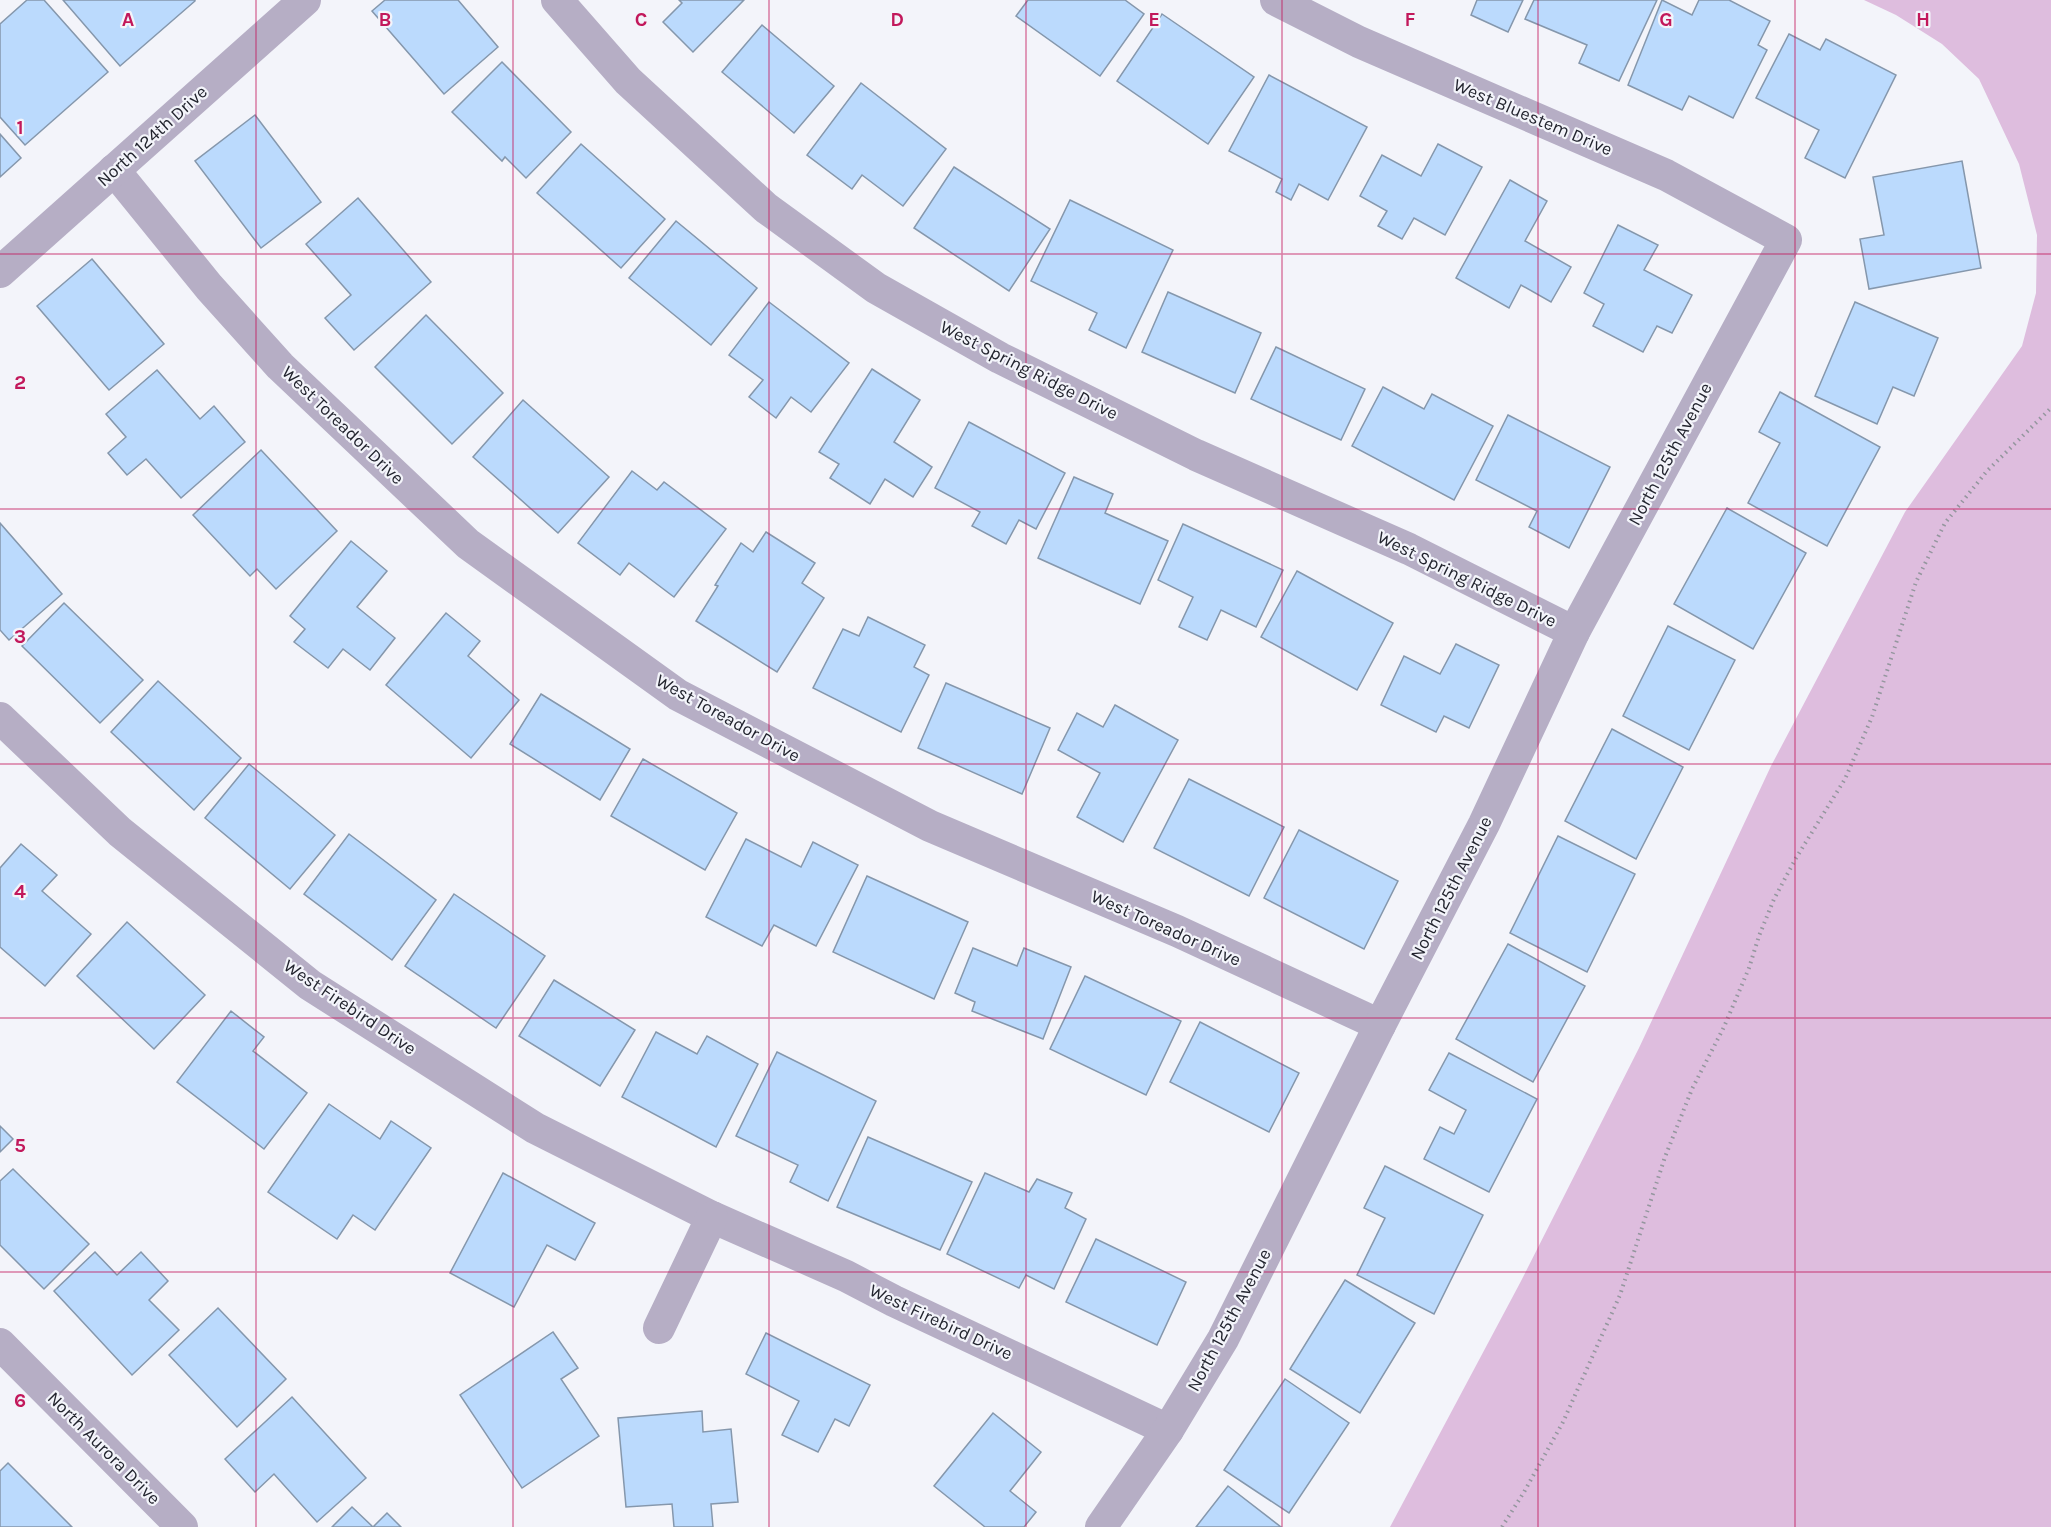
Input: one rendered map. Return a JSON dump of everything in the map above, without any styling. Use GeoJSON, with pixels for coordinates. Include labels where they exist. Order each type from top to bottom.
{"type":"FeatureCollection","features":[{"type":"Feature","properties":{"kind":"street","name":"North 124th Drive"},"geometry":{"type":"LineString","coordinates":[[0,272],[305,0]]}},
{"type":"Feature","properties":{"kind":"street","name":"West Spring Ridge Drive"},"geometry":{"type":"LineString","coordinates":[[557,0],[628,81],[766,208],[876,288],[1011,364],[1196,455],[1409,549],[1574,632]]}},
{"type":"Feature","properties":{"kind":"street","name":"West Bluestem Drive"},"geometry":{"type":"LineString","coordinates":[[1276,0],[1359,42],[1666,175],[1786,240]]}},
{"type":"Feature","properties":{"kind":"street","name":"West Toreador Drive"},"geometry":{"type":"LineString","coordinates":[[114,170],[209,287],[280,366],[468,544],[678,694],[930,826],[1177,931],[1380,1025]]}},
{"type":"Feature","properties":{"kind":"street","name":"North 125th Avenue"},"geometry":{"type":"LineString","coordinates":[[1101,1527],[1168,1430],[1223,1339],[1380,1025],[1484,824],[1574,632],[1786,240]]}},
{"type":"Feature","properties":{"kind":"street","name":"West Firebird Drive"},"geometry":{"type":"LineString","coordinates":[[0,718],[120,832],[310,985],[535,1128],[712,1217],[846,1276],[894,1301],[1168,1430]]}},
{"type":"Feature","properties":{"kind":"street"},"geometry":{"type":"LineString","coordinates":[[659,1328],[712,1217]]}},
{"type":"Feature","properties":{"kind":"street","name":"North Aurora Drive"},"geometry":{"type":"LineString","coordinates":[[0,1344],[182,1527]]}},
{"type":"Feature","properties":{"kind":"path"},"geometry":{"type":"LineString","coordinates":[[1502,1527],[1563,1422],[1620,1295],[1665,1157],[1692,1089],[1724,1027],[1749,968],[1774,899],[1796,858],[1845,779],[1859,748],[1872,717],[1916,582],[1946,523],[1987,471],[2051,408]]}},
{"type":"Feature","properties":{"kind":"shaded area"},"geometry":{"type":"Polygon","coordinates":[[[1864,0],[2051,0],[2051,1527],[1390,1527],[1520,1283],[1639,1048],[1771,766],[1905,512],[2022,346],[2036,293],[2037,235],[2019,164],[1979,79],[1942,44],[1896,15],[1864,0]]]}},
{"type":"Feature","properties":{"kind":"building"},"geometry":{"type":"Polygon","coordinates":[[[27,0],[44,0],[108,72],[25,145],[0,117],[0,24],[27,0]]]}},
{"type":"Feature","properties":{"kind":"building"},"geometry":{"type":"Polygon","coordinates":[[[63,0],[195,0],[195,1],[120,66],[63,0]]]}},
{"type":"Feature","properties":{"kind":"building"},"geometry":{"type":"Polygon","coordinates":[[[385,0],[458,0],[498,47],[444,94],[372,11],[385,0]]]}},
{"type":"Feature","properties":{"kind":"building"},"geometry":{"type":"Polygon","coordinates":[[[679,0],[744,0],[693,52],[663,22],[682,3],[679,0]]]}},
{"type":"Feature","properties":{"kind":"building"},"geometry":{"type":"Polygon","coordinates":[[[1028,0],[1125,0],[1144,14],[1100,76],[1016,16],[1028,0]]]}},
{"type":"Feature","properties":{"kind":"building"},"geometry":{"type":"Polygon","coordinates":[[[1477,0],[1523,0],[1508,32],[1471,15],[1477,0]]]}},
{"type":"Feature","properties":{"kind":"building"},"geometry":{"type":"Polygon","coordinates":[[[1534,0],[1657,0],[1619,81],[1579,63],[1587,45],[1525,19],[1534,0]]]}},
{"type":"Feature","properties":{"kind":"building"},"geometry":{"type":"Polygon","coordinates":[[[1662,0],[1692,15],[1699,0],[1729,0],[1770,21],[1758,45],[1767,50],[1733,118],[1689,96],[1682,110],[1628,85],[1662,0]]]}},
{"type":"Feature","properties":{"kind":"building"},"geometry":{"type":"Polygon","coordinates":[[[1162,14],[1254,77],[1208,144],[1117,81],[1162,14]]]}},
{"type":"Feature","properties":{"kind":"building"},"geometry":{"type":"Polygon","coordinates":[[[762,25],[834,86],[794,133],[722,72],[762,25]]]}},
{"type":"Feature","properties":{"kind":"building"},"geometry":{"type":"Polygon","coordinates":[[[1789,34],[1820,50],[1826,39],[1896,75],[1845,178],[1805,158],[1819,130],[1756,98],[1789,34]]]}},
{"type":"Feature","properties":{"kind":"building"},"geometry":{"type":"Polygon","coordinates":[[[502,62],[571,132],[526,178],[505,157],[502,161],[452,112],[502,62]]]}},
{"type":"Feature","properties":{"kind":"building"},"geometry":{"type":"Polygon","coordinates":[[[1269,75],[1367,127],[1328,200],[1299,184],[1291,200],[1276,192],[1282,179],[1229,151],[1269,75]]]}},
{"type":"Feature","properties":{"kind":"building"},"geometry":{"type":"Polygon","coordinates":[[[861,83],[946,149],[903,206],[862,175],[852,189],[807,155],[861,83]]]}},
{"type":"Feature","properties":{"kind":"building"},"geometry":{"type":"Polygon","coordinates":[[[255,115],[321,202],[261,248],[195,161],[255,115]]]}},
{"type":"Feature","properties":{"kind":"building"},"geometry":{"type":"Polygon","coordinates":[[[0,134],[21,158],[0,177],[0,134]]]}},
{"type":"Feature","properties":{"kind":"building"},"geometry":{"type":"Polygon","coordinates":[[[581,144],[665,219],[621,268],[537,193],[581,144]]]}},
{"type":"Feature","properties":{"kind":"building"},"geometry":{"type":"Polygon","coordinates":[[[1438,144],[1482,167],[1445,235],[1414,218],[1402,239],[1378,226],[1387,211],[1360,196],[1382,155],[1421,176],[1438,144]]]}},
{"type":"Feature","properties":{"kind":"building"},"geometry":{"type":"Polygon","coordinates":[[[1962,161],[1981,268],[1869,289],[1860,239],[1884,235],[1873,177],[1962,161]]]}},
{"type":"Feature","properties":{"kind":"building"},"geometry":{"type":"Polygon","coordinates":[[[954,167],[1050,229],[1009,291],[914,228],[954,167]]]}},
{"type":"Feature","properties":{"kind":"building"},"geometry":{"type":"Polygon","coordinates":[[[1510,180],[1547,201],[1525,241],[1571,267],[1551,302],[1521,285],[1509,308],[1456,278],[1510,180]]]}},
{"type":"Feature","properties":{"kind":"building"},"geometry":{"type":"Polygon","coordinates":[[[358,198],[431,282],[354,350],[325,318],[351,295],[306,244],[358,198]]]}},
{"type":"Feature","properties":{"kind":"building"},"geometry":{"type":"Polygon","coordinates":[[[1070,200],[1173,250],[1126,348],[1089,330],[1097,313],[1031,281],[1070,200]]]}},
{"type":"Feature","properties":{"kind":"building"},"geometry":{"type":"Polygon","coordinates":[[[676,221],[757,288],[711,345],[629,278],[676,221]]]}},
{"type":"Feature","properties":{"kind":"building"},"geometry":{"type":"Polygon","coordinates":[[[1618,225],[1658,245],[1644,270],[1692,295],[1672,333],[1657,326],[1643,352],[1593,326],[1604,304],[1584,293],[1618,225]]]}},
{"type":"Feature","properties":{"kind":"building"},"geometry":{"type":"Polygon","coordinates":[[[92,259],[164,344],[109,390],[37,306],[92,259]]]}},
{"type":"Feature","properties":{"kind":"building"},"geometry":{"type":"Polygon","coordinates":[[[1168,292],[1261,333],[1235,393],[1142,352],[1168,292]]]}},
{"type":"Feature","properties":{"kind":"building"},"geometry":{"type":"Polygon","coordinates":[[[769,302],[849,363],[811,412],[791,397],[776,418],[749,397],[763,380],[729,355],[769,302]]]}},
{"type":"Feature","properties":{"kind":"building"},"geometry":{"type":"Polygon","coordinates":[[[1855,302],[1938,338],[1914,396],[1893,387],[1877,424],[1815,396],[1855,302]]]}},
{"type":"Feature","properties":{"kind":"building"},"geometry":{"type":"Polygon","coordinates":[[[426,315],[503,393],[452,444],[375,367],[426,315]]]}},
{"type":"Feature","properties":{"kind":"building"},"geometry":{"type":"Polygon","coordinates":[[[1276,347],[1365,389],[1341,440],[1251,399],[1276,347]]]}},
{"type":"Feature","properties":{"kind":"building"},"geometry":{"type":"Polygon","coordinates":[[[872,369],[920,400],[894,442],[932,467],[913,497],[885,479],[870,504],[830,478],[839,464],[819,452],[872,369]]]}},
{"type":"Feature","properties":{"kind":"building"},"geometry":{"type":"Polygon","coordinates":[[[157,370],[200,419],[214,406],[245,442],[181,498],[146,459],[127,475],[108,453],[126,437],[106,414],[157,370]]]}},
{"type":"Feature","properties":{"kind":"building"},"geometry":{"type":"Polygon","coordinates":[[[1383,387],[1424,409],[1432,394],[1493,426],[1454,500],[1352,446],[1383,387]]]}},
{"type":"Feature","properties":{"kind":"building"},"geometry":{"type":"Polygon","coordinates":[[[1780,392],[1880,447],[1827,546],[1748,503],[1780,443],[1759,432],[1780,392]]]}},
{"type":"Feature","properties":{"kind":"building"},"geometry":{"type":"Polygon","coordinates":[[[523,400],[609,477],[558,533],[473,457],[523,400]]]}},
{"type":"Feature","properties":{"kind":"building"},"geometry":{"type":"Polygon","coordinates":[[[1508,415],[1610,467],[1569,548],[1529,527],[1537,511],[1476,480],[1508,415]]]}},
{"type":"Feature","properties":{"kind":"building"},"geometry":{"type":"Polygon","coordinates":[[[969,422],[1065,473],[1036,529],[1019,520],[1006,544],[972,526],[980,512],[935,488],[969,422]]]}},
{"type":"Feature","properties":{"kind":"building"},"geometry":{"type":"Polygon","coordinates":[[[261,450],[337,531],[276,589],[257,569],[250,576],[193,515],[261,450]]]}},
{"type":"Feature","properties":{"kind":"building"},"geometry":{"type":"Polygon","coordinates":[[[632,471],[657,490],[664,482],[726,529],[674,597],[629,563],[620,575],[578,543],[632,471]]]}},
{"type":"Feature","properties":{"kind":"building"},"geometry":{"type":"Polygon","coordinates":[[[1074,477],[1113,494],[1105,513],[1168,541],[1140,604],[1038,558],[1074,477]]]}},
{"type":"Feature","properties":{"kind":"building"},"geometry":{"type":"Polygon","coordinates":[[[1727,508],[1806,553],[1753,649],[1674,604],[1727,508]]]}},
{"type":"Feature","properties":{"kind":"building"},"geometry":{"type":"Polygon","coordinates":[[[0,523],[62,594],[9,640],[0,630],[0,523]]]}},
{"type":"Feature","properties":{"kind":"building"},"geometry":{"type":"Polygon","coordinates":[[[1183,524],[1283,570],[1256,627],[1221,610],[1207,640],[1179,627],[1193,597],[1158,580],[1183,524]]]}},
{"type":"Feature","properties":{"kind":"building"},"geometry":{"type":"Polygon","coordinates":[[[766,532],[815,563],[802,583],[824,598],[777,672],[696,621],[741,543],[753,552],[766,532]]]}},
{"type":"Feature","properties":{"kind":"building"},"geometry":{"type":"Polygon","coordinates":[[[351,541],[387,571],[357,607],[395,638],[370,670],[343,649],[328,668],[294,642],[305,629],[290,616],[351,541]]]}},
{"type":"Feature","properties":{"kind":"building"},"geometry":{"type":"Polygon","coordinates":[[[1297,571],[1393,623],[1357,690],[1261,637],[1297,571]]]}},
{"type":"Feature","properties":{"kind":"building"},"geometry":{"type":"Polygon","coordinates":[[[64,603],[143,680],[100,723],[22,646],[64,603]]]}},
{"type":"Feature","properties":{"kind":"building"},"geometry":{"type":"Polygon","coordinates":[[[446,613],[480,641],[468,656],[519,700],[471,758],[386,685],[446,613]]]}},
{"type":"Feature","properties":{"kind":"building"},"geometry":{"type":"Polygon","coordinates":[[[868,617],[925,645],[914,667],[929,675],[901,732],[813,688],[843,629],[859,636],[868,617]]]}},
{"type":"Feature","properties":{"kind":"building"},"geometry":{"type":"Polygon","coordinates":[[[1668,626],[1735,660],[1689,750],[1623,716],[1668,626]]]}},
{"type":"Feature","properties":{"kind":"building"},"geometry":{"type":"Polygon","coordinates":[[[1456,644],[1499,665],[1469,728],[1444,716],[1436,732],[1381,705],[1404,656],[1440,674],[1456,644]]]}},
{"type":"Feature","properties":{"kind":"building"},"geometry":{"type":"Polygon","coordinates":[[[158,681],[241,758],[194,810],[111,732],[158,681]]]}},
{"type":"Feature","properties":{"kind":"building"},"geometry":{"type":"Polygon","coordinates":[[[946,683],[1050,728],[1022,794],[918,748],[946,683]]]}},
{"type":"Feature","properties":{"kind":"building"},"geometry":{"type":"Polygon","coordinates":[[[541,694],[630,749],[600,800],[510,744],[541,694]]]}},
{"type":"Feature","properties":{"kind":"building"},"geometry":{"type":"Polygon","coordinates":[[[1115,705],[1178,740],[1123,842],[1077,817],[1100,773],[1058,750],[1077,713],[1103,727],[1115,705]]]}},
{"type":"Feature","properties":{"kind":"building"},"geometry":{"type":"Polygon","coordinates":[[[1612,729],[1683,767],[1636,859],[1565,821],[1612,729]]]}},
{"type":"Feature","properties":{"kind":"building"},"geometry":{"type":"Polygon","coordinates":[[[643,759],[737,813],[705,870],[611,816],[643,759]]]}},
{"type":"Feature","properties":{"kind":"building"},"geometry":{"type":"Polygon","coordinates":[[[249,764],[335,835],[290,889],[205,818],[249,764]]]}},
{"type":"Feature","properties":{"kind":"building"},"geometry":{"type":"Polygon","coordinates":[[[1189,779],[1284,827],[1249,896],[1154,848],[1189,779]]]}},
{"type":"Feature","properties":{"kind":"building"},"geometry":{"type":"Polygon","coordinates":[[[1299,830],[1398,881],[1364,949],[1264,898],[1299,830]]]}},
{"type":"Feature","properties":{"kind":"building"},"geometry":{"type":"Polygon","coordinates":[[[349,834],[436,900],[392,960],[304,894],[349,834]]]}},
{"type":"Feature","properties":{"kind":"building"},"geometry":{"type":"Polygon","coordinates":[[[1558,836],[1635,874],[1587,972],[1510,933],[1558,836]]]}},
{"type":"Feature","properties":{"kind":"building"},"geometry":{"type":"Polygon","coordinates":[[[746,839],[801,867],[813,842],[858,865],[816,946],[774,925],[762,946],[706,917],[746,839]]]}},
{"type":"Feature","properties":{"kind":"building"},"geometry":{"type":"Polygon","coordinates":[[[21,844],[57,875],[42,891],[91,934],[45,986],[0,947],[0,868],[21,844]]]}},
{"type":"Feature","properties":{"kind":"building"},"geometry":{"type":"Polygon","coordinates":[[[867,876],[968,922],[934,999],[833,952],[867,876]]]}},
{"type":"Feature","properties":{"kind":"building"},"geometry":{"type":"Polygon","coordinates":[[[454,894],[545,956],[496,1028],[405,966],[454,894]]]}},
{"type":"Feature","properties":{"kind":"building"},"geometry":{"type":"Polygon","coordinates":[[[127,922],[205,995],[154,1049],[77,976],[127,922]]]}},
{"type":"Feature","properties":{"kind":"building"},"geometry":{"type":"Polygon","coordinates":[[[1508,944],[1585,986],[1533,1082],[1456,1039],[1508,944]]]}},
{"type":"Feature","properties":{"kind":"building"},"geometry":{"type":"Polygon","coordinates":[[[973,948],[1017,966],[1024,948],[1071,967],[1043,1039],[972,1011],[975,1002],[955,993],[973,948]]]}},
{"type":"Feature","properties":{"kind":"building"},"geometry":{"type":"Polygon","coordinates":[[[1085,976],[1181,1021],[1146,1095],[1050,1049],[1085,976]]]}},
{"type":"Feature","properties":{"kind":"building"},"geometry":{"type":"Polygon","coordinates":[[[554,980],[635,1030],[600,1086],[519,1036],[554,980]]]}},
{"type":"Feature","properties":{"kind":"building"},"geometry":{"type":"Polygon","coordinates":[[[231,1011],[264,1037],[253,1051],[307,1093],[264,1149],[177,1082],[231,1011]]]}},
{"type":"Feature","properties":{"kind":"building"},"geometry":{"type":"Polygon","coordinates":[[[1200,1022],[1299,1073],[1269,1132],[1170,1082],[1200,1022]]]}},
{"type":"Feature","properties":{"kind":"building"},"geometry":{"type":"Polygon","coordinates":[[[656,1032],[697,1054],[707,1036],[758,1064],[716,1147],[622,1097],[656,1032]]]}},
{"type":"Feature","properties":{"kind":"building"},"geometry":{"type":"Polygon","coordinates":[[[777,1052],[876,1101],[828,1201],[790,1182],[798,1165],[736,1136],[777,1052]]]}},
{"type":"Feature","properties":{"kind":"building"},"geometry":{"type":"Polygon","coordinates":[[[1449,1053],[1537,1099],[1489,1192],[1424,1159],[1440,1127],[1454,1134],[1466,1110],[1429,1090],[1449,1053]]]}},
{"type":"Feature","properties":{"kind":"building"},"geometry":{"type":"Polygon","coordinates":[[[329,1104],[380,1139],[391,1121],[431,1148],[375,1230],[353,1215],[337,1239],[268,1192],[329,1104]]]}},
{"type":"Feature","properties":{"kind":"building"},"geometry":{"type":"Polygon","coordinates":[[[0,1126],[13,1139],[0,1152],[0,1126]]]}},
{"type":"Feature","properties":{"kind":"building"},"geometry":{"type":"Polygon","coordinates":[[[868,1137],[972,1182],[940,1250],[837,1207],[868,1137]]]}},
{"type":"Feature","properties":{"kind":"building"},"geometry":{"type":"Polygon","coordinates":[[[1385,1166],[1483,1215],[1434,1314],[1357,1275],[1385,1218],[1364,1208],[1385,1166]]]}},
{"type":"Feature","properties":{"kind":"building"},"geometry":{"type":"Polygon","coordinates":[[[13,1169],[89,1244],[44,1289],[0,1245],[0,1181],[13,1169]]]}},
{"type":"Feature","properties":{"kind":"building"},"geometry":{"type":"Polygon","coordinates":[[[503,1173],[595,1223],[575,1260],[547,1245],[514,1307],[450,1273],[503,1173]]]}},
{"type":"Feature","properties":{"kind":"building"},"geometry":{"type":"Polygon","coordinates":[[[985,1173],[1029,1192],[1037,1179],[1072,1193],[1065,1208],[1086,1219],[1054,1289],[1026,1275],[1019,1288],[947,1254],[985,1173]]]}},
{"type":"Feature","properties":{"kind":"building"},"geometry":{"type":"Polygon","coordinates":[[[1096,1239],[1186,1282],[1157,1345],[1066,1302],[1096,1239]]]}},
{"type":"Feature","properties":{"kind":"building"},"geometry":{"type":"Polygon","coordinates":[[[95,1252],[117,1275],[141,1252],[168,1281],[149,1300],[179,1330],[132,1375],[54,1291],[95,1252]]]}},
{"type":"Feature","properties":{"kind":"building"},"geometry":{"type":"Polygon","coordinates":[[[1345,1280],[1415,1323],[1360,1413],[1290,1369],[1345,1280]]]}},
{"type":"Feature","properties":{"kind":"building"},"geometry":{"type":"Polygon","coordinates":[[[218,1308],[286,1379],[237,1427],[169,1355],[218,1308]]]}},
{"type":"Feature","properties":{"kind":"building"},"geometry":{"type":"Polygon","coordinates":[[[553,1332],[578,1368],[561,1379],[599,1436],[522,1488],[460,1395],[553,1332]]]}},
{"type":"Feature","properties":{"kind":"building"},"geometry":{"type":"Polygon","coordinates":[[[766,1333],[870,1385],[849,1426],[835,1419],[818,1452],[782,1435],[799,1401],[746,1374],[766,1333]]]}},
{"type":"Feature","properties":{"kind":"building"},"geometry":{"type":"Polygon","coordinates":[[[1285,1379],[1349,1423],[1289,1513],[1224,1470],[1285,1379]]]}},
{"type":"Feature","properties":{"kind":"building"},"geometry":{"type":"Polygon","coordinates":[[[292,1397],[366,1478],[317,1522],[274,1474],[255,1492],[225,1459],[292,1397]]]}},
{"type":"Feature","properties":{"kind":"building"},"geometry":{"type":"Polygon","coordinates":[[[702,1411],[703,1432],[731,1429],[738,1502],[711,1504],[713,1527],[674,1527],[672,1504],[626,1507],[618,1418],[702,1411]]]}},
{"type":"Feature","properties":{"kind":"building"},"geometry":{"type":"Polygon","coordinates":[[[993,1413],[1041,1452],[1010,1491],[1036,1512],[1024,1527],[985,1527],[934,1486],[993,1413]]]}},
{"type":"Feature","properties":{"kind":"building"},"geometry":{"type":"Polygon","coordinates":[[[8,1463],[72,1527],[0,1527],[0,1471],[8,1463]]]}},
{"type":"Feature","properties":{"kind":"building"},"geometry":{"type":"Polygon","coordinates":[[[1228,1486],[1281,1527],[1196,1527],[1228,1486]]]}},
{"type":"Feature","properties":{"kind":"building"},"geometry":{"type":"Polygon","coordinates":[[[352,1507],[373,1527],[332,1527],[352,1507]]]}},
{"type":"Feature","properties":{"kind":"building"},"geometry":{"type":"Polygon","coordinates":[[[387,1513],[401,1527],[373,1527],[387,1513]]]}}]}
